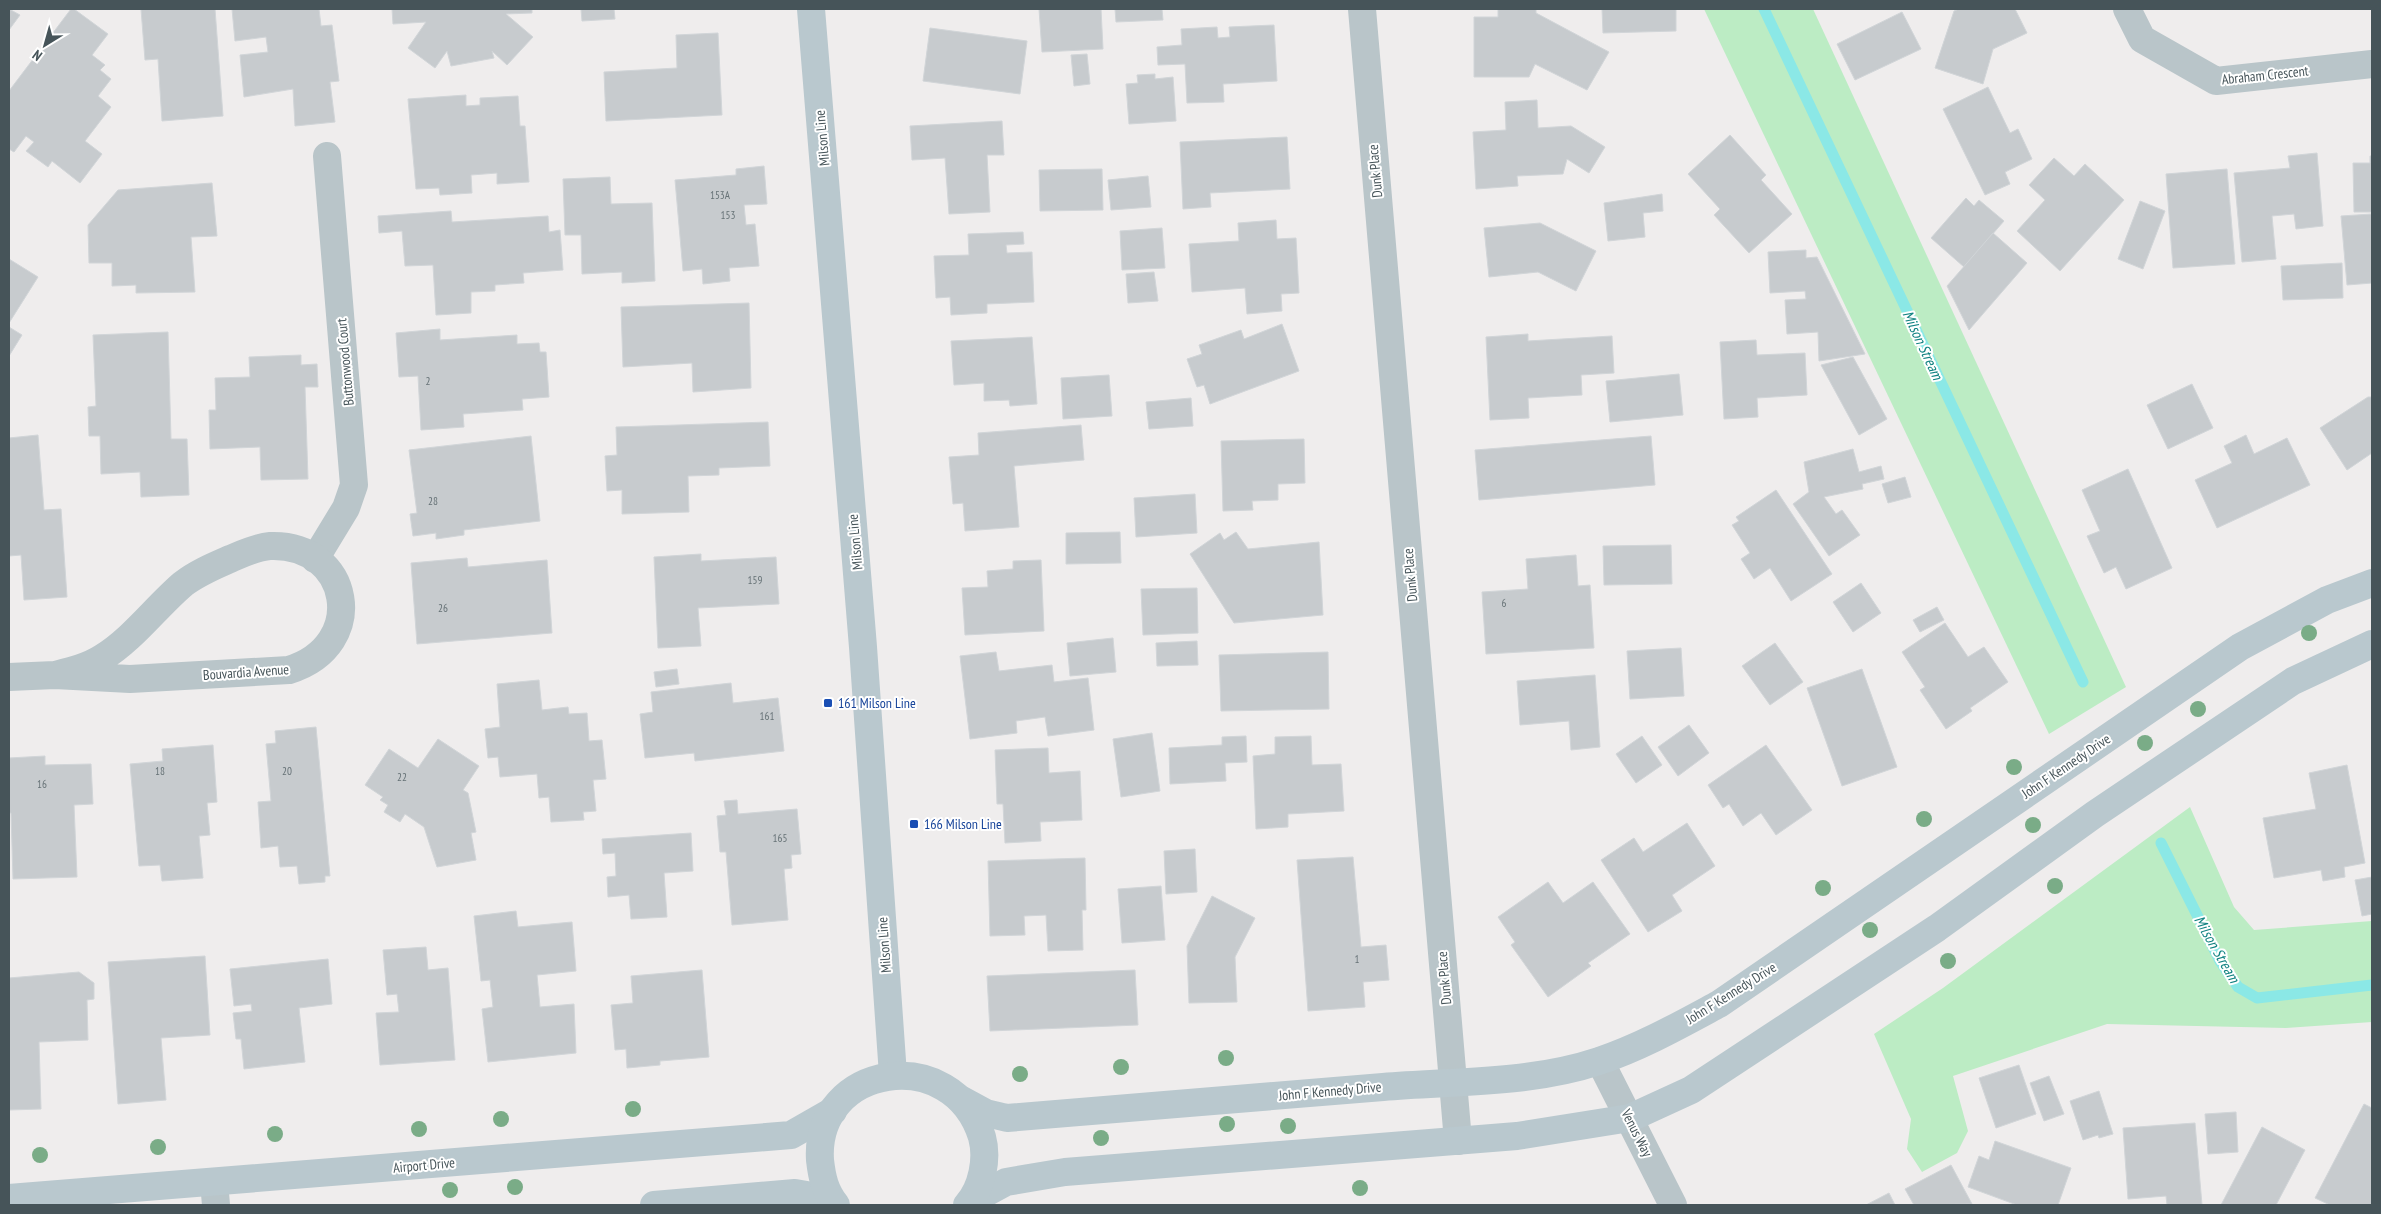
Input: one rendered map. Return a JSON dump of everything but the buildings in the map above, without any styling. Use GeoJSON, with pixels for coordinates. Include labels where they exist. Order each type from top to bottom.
{"type":"FeatureCollection","features":[{"type":"Feature","properties":{"kind":"main road","name":"Milson Line"},"geometry":{"type":"LineString","coordinates":[[812,9],[863,647],[893,1075]]}},
{"type":"Feature","properties":{"kind":"main road","name":"John F Kennedy Drive"},"geometry":{"type":"LineString","coordinates":[[962,1100],[986,1113],[1007,1118],[1386,1086],[1453,1084],[1561,1071],[1600,1061],[1657,1038],[1718,1004],[2240,647],[2327,600],[2372,583]]}},
{"type":"Feature","properties":{"kind":"main road"},"geometry":{"type":"LineString","coordinates":[[969,1203],[1006,1182],[1065,1172],[1517,1136],[1630,1118],[1691,1090],[1937,928],[2095,814],[2293,681],[2372,644]]}},
{"type":"Feature","properties":{"kind":"main road"},"geometry":{"type":"LineString","coordinates":[[836,1205],[826,1192],[821,1172],[820,1152],[823,1131],[833,1111],[849,1093],[870,1081],[893,1075],[919,1076],[942,1085],[962,1100],[976,1120],[982,1140],[984,1159],[981,1180],[969,1203]]}},
{"type":"Feature","properties":{"kind":"main road","name":"Airport Drive"},"geometry":{"type":"LineString","coordinates":[[9,1198],[215,1193],[791,1135],[833,1111]]}},
{"type":"Feature","properties":{"kind":"main road"},"geometry":{"type":"LineString","coordinates":[[654,1205],[795,1193],[818,1197],[831,1205]]}},
{"type":"Feature","properties":{"kind":"street","name":"Dunk Place"},"geometry":{"type":"LineString","coordinates":[[1362,9],[1458,1141]]}},
{"type":"Feature","properties":{"kind":"street","name":"Abraham Crescent"},"geometry":{"type":"LineString","coordinates":[[2127,9],[2142,39],[2216,81],[2372,64]]}},
{"type":"Feature","properties":{"kind":"street","name":"Buttonwood Court"},"geometry":{"type":"LineString","coordinates":[[315,559],[346,508],[354,485],[327,156]]}},
{"type":"Feature","properties":{"kind":"street","name":"Bouvardia Avenue"},"geometry":{"type":"LineString","coordinates":[[9,677],[56,675],[130,679],[273,672],[303,666],[316,658],[326,648],[341,620],[342,606],[334,580],[326,568],[302,552],[286,547],[269,546],[219,563],[184,583],[117,648],[102,659],[82,668],[56,675]]}},
{"type":"Feature","properties":{"kind":"street","name":"Venus Way"},"geometry":{"type":"LineString","coordinates":[[1600,1061],[1673,1205]]}},
{"type":"Feature","properties":{"kind":"green space"},"geometry":{"type":"Polygon","coordinates":[[[1704,9],[1813,9],[2126,687],[2049,734],[1704,9]]]}},
{"type":"Feature","properties":{"kind":"green space"},"geometry":{"type":"Polygon","coordinates":[[[2190,807],[2234,907],[2254,930],[2372,921],[2372,1022],[2286,1028],[2107,1024],[1953,1076],[1968,1131],[1957,1153],[1922,1172],[1907,1149],[1911,1119],[1874,1034],[1943,988],[2190,807]]]}},
{"type":"Feature","properties":{"kind":"waterway","name":"Milson Stream"},"geometry":{"type":"LineString","coordinates":[[1764,9],[2083,682]]}},
{"type":"Feature","properties":{"kind":"waterway","name":"Milson Stream"},"geometry":{"type":"LineString","coordinates":[[2161,843],[2220,961],[2238,987],[2257,998],[2372,985]]}},
{"type":"Feature","properties":{"kind":"place","name":"161 Milson Line"},"geometry":{"type":"Point","coordinates":[828,703]}},
{"type":"Feature","properties":{"kind":"place","name":"166 Milson Line"},"geometry":{"type":"Point","coordinates":[914,824]}}]}
